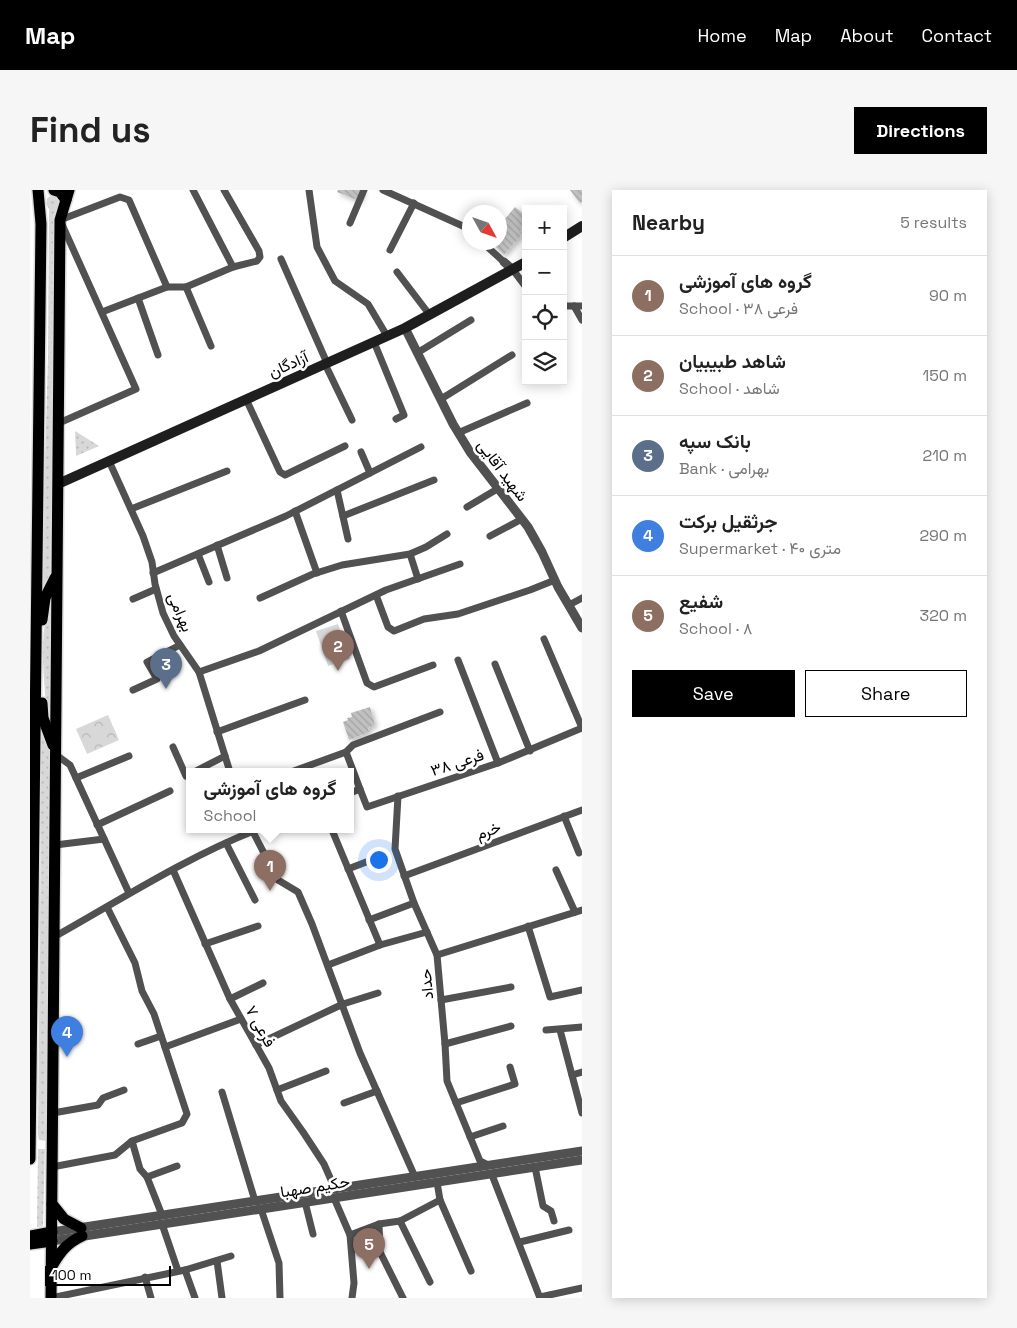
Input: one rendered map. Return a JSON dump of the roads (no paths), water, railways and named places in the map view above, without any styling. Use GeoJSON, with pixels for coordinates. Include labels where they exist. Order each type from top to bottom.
{"type":"FeatureCollection","features":[{"type":"Feature","properties":{"kind":"main road"},"geometry":{"type":"LineString","coordinates":[[30,1160],[33,662],[36,626],[33,522],[34,411],[41,224],[38,190]]}},
{"type":"Feature","properties":{"kind":"main road"},"geometry":{"type":"LineString","coordinates":[[39,203],[46,192],[52,190],[68,195],[60,220],[52,1167],[52,1268],[56,1297]]}},
{"type":"Feature","properties":{"kind":"main road"},"geometry":{"type":"LineString","coordinates":[[567,235],[582,226]]}},
{"type":"Feature","properties":{"kind":"main road","name":"آزادگان"},"geometry":{"type":"LineString","coordinates":[[58,484],[405,328],[522,264]]}},
{"type":"Feature","properties":{"kind":"main road"},"geometry":{"type":"LineString","coordinates":[[33,662],[41,655],[41,626],[45,598],[57,573]]}},
{"type":"Feature","properties":{"kind":"main road"},"geometry":{"type":"LineString","coordinates":[[30,641],[36,626]]}},
{"type":"Feature","properties":{"kind":"main road"},"geometry":{"type":"LineString","coordinates":[[33,662],[41,672],[43,718],[55,754]]}},
{"type":"Feature","properties":{"kind":"main road"},"geometry":{"type":"LineString","coordinates":[[30,1138],[36,1144],[42,1145],[48,1144],[53,1136]]}},
{"type":"Feature","properties":{"kind":"main road"},"geometry":{"type":"LineString","coordinates":[[52,1204],[64,1219],[82,1232],[62,1250],[52,1268]]}},
{"type":"Feature","properties":{"kind":"main road"},"geometry":{"type":"LineString","coordinates":[[30,1236],[52,1236]]}},
{"type":"Feature","properties":{"kind":"main road"},"geometry":{"type":"LineString","coordinates":[[30,1244],[52,1236]]}},
{"type":"Feature","properties":{"kind":"street"},"geometry":{"type":"LineString","coordinates":[[193,190],[233,267]]}},
{"type":"Feature","properties":{"kind":"street"},"geometry":{"type":"LineString","coordinates":[[102,312],[167,287],[186,287],[233,267],[257,261],[260,257],[259,251],[224,190]]}},
{"type":"Feature","properties":{"kind":"street"},"geometry":{"type":"LineString","coordinates":[[309,190],[317,247],[335,281],[368,304],[387,336]]}},
{"type":"Feature","properties":{"kind":"street"},"geometry":{"type":"LineString","coordinates":[[350,223],[364,190]]}},
{"type":"Feature","properties":{"kind":"street"},"geometry":{"type":"LineString","coordinates":[[383,190],[462,226]]}},
{"type":"Feature","properties":{"kind":"street"},"geometry":{"type":"LineString","coordinates":[[59,423],[136,389],[60,220],[120,198],[128,200],[167,287]]}},
{"type":"Feature","properties":{"kind":"street"},"geometry":{"type":"LineString","coordinates":[[390,250],[414,203]]}},
{"type":"Feature","properties":{"kind":"street"},"geometry":{"type":"LineString","coordinates":[[491,250],[513,270],[522,282]]}},
{"type":"Feature","properties":{"kind":"street"},"geometry":{"type":"LineString","coordinates":[[281,259],[352,420]]}},
{"type":"Feature","properties":{"kind":"street"},"geometry":{"type":"LineString","coordinates":[[397,272],[430,314]]}},
{"type":"Feature","properties":{"kind":"street"},"geometry":{"type":"LineString","coordinates":[[186,287],[211,346]]}},
{"type":"Feature","properties":{"kind":"street"},"geometry":{"type":"LineString","coordinates":[[138,298],[158,355]]}},
{"type":"Feature","properties":{"kind":"street"},"geometry":{"type":"LineString","coordinates":[[578,306],[582,320]]}},
{"type":"Feature","properties":{"kind":"street"},"geometry":{"type":"LineString","coordinates":[[417,353],[471,320]]}},
{"type":"Feature","properties":{"kind":"street","name":"شهید آقایی"},"geometry":{"type":"LineString","coordinates":[[405,328],[458,433],[470,452],[522,519],[542,552],[568,605],[582,628]]}},
{"type":"Feature","properties":{"kind":"street"},"geometry":{"type":"LineString","coordinates":[[374,342],[404,415],[396,419]]}},
{"type":"Feature","properties":{"kind":"street"},"geometry":{"type":"LineString","coordinates":[[440,398],[512,355]]}},
{"type":"Feature","properties":{"kind":"street"},"geometry":{"type":"LineString","coordinates":[[246,399],[280,472],[285,475],[345,446]]}},
{"type":"Feature","properties":{"kind":"street"},"geometry":{"type":"LineString","coordinates":[[458,433],[528,403]]}},
{"type":"Feature","properties":{"kind":"street"},"geometry":{"type":"LineString","coordinates":[[153,573],[294,511],[421,447]]}},
{"type":"Feature","properties":{"kind":"street"},"geometry":{"type":"LineString","coordinates":[[361,452],[370,473]]}},
{"type":"Feature","properties":{"kind":"street","name":"بهرامی"},"geometry":{"type":"LineString","coordinates":[[109,461],[143,536],[152,562],[156,589],[163,613],[174,636],[199,672],[229,768]]}},
{"type":"Feature","properties":{"kind":"street"},"geometry":{"type":"LineString","coordinates":[[131,509],[226,470]]}},
{"type":"Feature","properties":{"kind":"street"},"geometry":{"type":"LineString","coordinates":[[343,516],[434,480]]}},
{"type":"Feature","properties":{"kind":"street"},"geometry":{"type":"LineString","coordinates":[[467,507],[499,488]]}},
{"type":"Feature","properties":{"kind":"street"},"geometry":{"type":"LineString","coordinates":[[337,490],[348,539]]}},
{"type":"Feature","properties":{"kind":"street"},"geometry":{"type":"LineString","coordinates":[[294,511],[317,573]]}},
{"type":"Feature","properties":{"kind":"street"},"geometry":{"type":"LineString","coordinates":[[490,536],[522,519]]}},
{"type":"Feature","properties":{"kind":"street"},"geometry":{"type":"LineString","coordinates":[[260,598],[317,573],[342,565],[410,554],[447,534]]}},
{"type":"Feature","properties":{"kind":"street"},"geometry":{"type":"LineString","coordinates":[[217,545],[227,578]]}},
{"type":"Feature","properties":{"kind":"street"},"geometry":{"type":"LineString","coordinates":[[198,554],[209,582]]}},
{"type":"Feature","properties":{"kind":"street"},"geometry":{"type":"LineString","coordinates":[[410,554],[418,579]]}},
{"type":"Feature","properties":{"kind":"street"},"geometry":{"type":"LineString","coordinates":[[199,672],[259,651],[376,595],[460,564]]}},
{"type":"Feature","properties":{"kind":"street"},"geometry":{"type":"LineString","coordinates":[[376,595],[388,627],[394,631],[424,619],[458,614],[555,580]]}},
{"type":"Feature","properties":{"kind":"street"},"geometry":{"type":"LineString","coordinates":[[133,599],[156,589]]}},
{"type":"Feature","properties":{"kind":"street"},"geometry":{"type":"LineString","coordinates":[[568,605],[582,598]]}},
{"type":"Feature","properties":{"kind":"street"},"geometry":{"type":"LineString","coordinates":[[341,611],[367,683],[374,687],[433,665]]}},
{"type":"Feature","properties":{"kind":"street"},"geometry":{"type":"LineString","coordinates":[[544,639],[582,728]]}},
{"type":"Feature","properties":{"kind":"street"},"geometry":{"type":"LineString","coordinates":[[133,690],[157,679],[147,662],[180,645]]}},
{"type":"Feature","properties":{"kind":"street"},"geometry":{"type":"LineString","coordinates":[[458,660],[498,763]]}},
{"type":"Feature","properties":{"kind":"street"},"geometry":{"type":"LineString","coordinates":[[495,664],[530,751]]}},
{"type":"Feature","properties":{"kind":"street"},"geometry":{"type":"LineString","coordinates":[[217,732],[305,700]]}},
{"type":"Feature","properties":{"kind":"street"},"geometry":{"type":"LineString","coordinates":[[302,768],[346,752],[353,745],[440,712]]}},
{"type":"Feature","properties":{"kind":"street","name":"فرعی ۳۸"},"geometry":{"type":"LineString","coordinates":[[360,789],[367,807],[498,763],[582,728]]}},
{"type":"Feature","properties":{"kind":"street"},"geometry":{"type":"LineString","coordinates":[[173,747],[186,776]]}},
{"type":"Feature","properties":{"kind":"street"},"geometry":{"type":"LineString","coordinates":[[346,752],[352,768]]}},
{"type":"Feature","properties":{"kind":"street"},"geometry":{"type":"LineString","coordinates":[[55,754],[70,765],[129,893]]}},
{"type":"Feature","properties":{"kind":"street"},"geometry":{"type":"LineString","coordinates":[[76,778],[129,756]]}},
{"type":"Feature","properties":{"kind":"street"},"geometry":{"type":"LineString","coordinates":[[202,768],[225,756]]}},
{"type":"Feature","properties":{"kind":"street"},"geometry":{"type":"LineString","coordinates":[[354,773],[360,789],[354,791]]}},
{"type":"Feature","properties":{"kind":"street"},"geometry":{"type":"LineString","coordinates":[[97,824],[170,791]]}},
{"type":"Feature","properties":{"kind":"street","name":"حداد"},"geometry":{"type":"LineString","coordinates":[[398,796],[395,848],[414,903],[437,955],[447,1081],[480,1161],[488,1166]]}},
{"type":"Feature","properties":{"kind":"street","name":"خرم"},"geometry":{"type":"LineString","coordinates":[[404,876],[582,810]]}},
{"type":"Feature","properties":{"kind":"street"},"geometry":{"type":"LineString","coordinates":[[564,816],[579,853]]}},
{"type":"Feature","properties":{"kind":"street"},"geometry":{"type":"LineString","coordinates":[[54,937],[129,893],[247,833]]}},
{"type":"Feature","properties":{"kind":"street"},"geometry":{"type":"LineString","coordinates":[[254,833],[278,880],[298,892],[344,1004],[360,1053],[415,1177]]}},
{"type":"Feature","properties":{"kind":"street"},"geometry":{"type":"LineString","coordinates":[[333,833],[380,945]]}},
{"type":"Feature","properties":{"kind":"street"},"geometry":{"type":"LineString","coordinates":[[55,845],[104,840]]}},
{"type":"Feature","properties":{"kind":"street"},"geometry":{"type":"LineString","coordinates":[[226,843],[255,900]]}},
{"type":"Feature","properties":{"kind":"street"},"geometry":{"type":"LineString","coordinates":[[348,869],[374,859]]}},
{"type":"Feature","properties":{"kind":"street","name":"فرعی ۷"},"geometry":{"type":"LineString","coordinates":[[173,870],[230,998],[269,1068],[281,1101],[324,1164],[350,1235],[354,1282],[352,1298]]}},
{"type":"Feature","properties":{"kind":"street"},"geometry":{"type":"LineString","coordinates":[[437,955],[578,911],[556,870]]}},
{"type":"Feature","properties":{"kind":"street"},"geometry":{"type":"LineString","coordinates":[[370,920],[414,903]]}},
{"type":"Feature","properties":{"kind":"street"},"geometry":{"type":"LineString","coordinates":[[52,1167],[114,1155],[132,1141],[182,1123],[187,1114],[154,1014],[142,991],[135,963],[107,907]]}},
{"type":"Feature","properties":{"kind":"street"},"geometry":{"type":"LineString","coordinates":[[205,944],[258,926]]}},
{"type":"Feature","properties":{"kind":"street"},"geometry":{"type":"LineString","coordinates":[[528,926],[550,997],[582,990]]}},
{"type":"Feature","properties":{"kind":"street"},"geometry":{"type":"LineString","coordinates":[[328,965],[380,945],[427,932]]}},
{"type":"Feature","properties":{"kind":"street"},"geometry":{"type":"LineString","coordinates":[[230,998],[263,983]]}},
{"type":"Feature","properties":{"kind":"street"},"geometry":{"type":"LineString","coordinates":[[441,1000],[511,987]]}},
{"type":"Feature","properties":{"kind":"street"},"geometry":{"type":"LineString","coordinates":[[256,1045],[344,1004],[378,993]]}},
{"type":"Feature","properties":{"kind":"street"},"geometry":{"type":"LineString","coordinates":[[165,1047],[241,1019]]}},
{"type":"Feature","properties":{"kind":"street"},"geometry":{"type":"LineString","coordinates":[[445,1044],[511,1026]]}},
{"type":"Feature","properties":{"kind":"street"},"geometry":{"type":"LineString","coordinates":[[546,1030],[560,1030],[582,1026]]}},
{"type":"Feature","properties":{"kind":"street"},"geometry":{"type":"LineString","coordinates":[[560,1030],[581,1103],[582,1113]]}},
{"type":"Feature","properties":{"kind":"street"},"geometry":{"type":"LineString","coordinates":[[138,1044],[162,1036]]}},
{"type":"Feature","properties":{"kind":"street"},"geometry":{"type":"LineString","coordinates":[[456,1103],[515,1084],[510,1067]]}},
{"type":"Feature","properties":{"kind":"street"},"geometry":{"type":"LineString","coordinates":[[277,1090],[326,1071]]}},
{"type":"Feature","properties":{"kind":"street"},"geometry":{"type":"LineString","coordinates":[[572,1075],[582,1072]]}},
{"type":"Feature","properties":{"kind":"street"},"geometry":{"type":"LineString","coordinates":[[53,1113],[98,1105],[103,1098],[124,1090]]}},
{"type":"Feature","properties":{"kind":"street"},"geometry":{"type":"LineString","coordinates":[[344,1103],[378,1091]]}},
{"type":"Feature","properties":{"kind":"street"},"geometry":{"type":"LineString","coordinates":[[222,1092],[255,1201]]}},
{"type":"Feature","properties":{"kind":"street"},"geometry":{"type":"LineString","coordinates":[[470,1137],[503,1126]]}},
{"type":"Feature","properties":{"kind":"street"},"geometry":{"type":"LineString","coordinates":[[132,1141],[140,1169],[147,1177],[181,1270],[195,1298]]}},
{"type":"Feature","properties":{"kind":"street","name":"حکیم صهبا"},"geometry":{"type":"LineString","coordinates":[[162,1220],[255,1201],[492,1175],[582,1159]]}},
{"type":"Feature","properties":{"kind":"street","name":"حکیم صهبا"},"geometry":{"type":"LineString","coordinates":[[52,1236],[305,1202],[335,1193],[415,1177],[488,1166],[582,1159]]}},
{"type":"Feature","properties":{"kind":"street"},"geometry":{"type":"LineString","coordinates":[[147,1177],[177,1166]]}},
{"type":"Feature","properties":{"kind":"street"},"geometry":{"type":"LineString","coordinates":[[488,1166],[520,1242],[540,1297],[582,1288]]}},
{"type":"Feature","properties":{"kind":"street"},"geometry":{"type":"LineString","coordinates":[[535,1167],[543,1206],[551,1211],[554,1220]]}},
{"type":"Feature","properties":{"kind":"street"},"geometry":{"type":"LineString","coordinates":[[437,1182],[440,1200],[471,1271]]}},
{"type":"Feature","properties":{"kind":"street"},"geometry":{"type":"LineString","coordinates":[[350,1235],[379,1224],[400,1221],[440,1200]]}},
{"type":"Feature","properties":{"kind":"street"},"geometry":{"type":"LineString","coordinates":[[305,1202],[313,1234]]}},
{"type":"Feature","properties":{"kind":"street"},"geometry":{"type":"LineString","coordinates":[[261,1209],[278,1263],[280,1298]]}},
{"type":"Feature","properties":{"kind":"street"},"geometry":{"type":"LineString","coordinates":[[400,1221],[430,1282]]}},
{"type":"Feature","properties":{"kind":"street"},"geometry":{"type":"LineString","coordinates":[[379,1224],[380,1252],[403,1298]]}},
{"type":"Feature","properties":{"kind":"street"},"geometry":{"type":"LineString","coordinates":[[520,1242],[569,1230]]}},
{"type":"Feature","properties":{"kind":"street"},"geometry":{"type":"LineString","coordinates":[[56,1297],[181,1270],[231,1256]]}},
{"type":"Feature","properties":{"kind":"street"},"geometry":{"type":"LineString","coordinates":[[216,1261],[222,1298]]}},
{"type":"Feature","properties":{"kind":"street"},"geometry":{"type":"LineString","coordinates":[[145,1277],[151,1298]]}},
{"type":"Feature","properties":{"kind":"place","name":"شاهد طبیبیان"},"geometry":{"type":"Point","coordinates":[338,671]}},
{"type":"Feature","properties":{"kind":"place","name":"بانک سپه"},"geometry":{"type":"Point","coordinates":[166,689]}},
{"type":"Feature","properties":{"kind":"place","name":"گروه های آموزشی"},"geometry":{"type":"Point","coordinates":[270,891]}},
{"type":"Feature","properties":{"kind":"place","name":"جرثقیل برکت"},"geometry":{"type":"Point","coordinates":[67,1057]}},
{"type":"Feature","properties":{"kind":"place","name":"شفیع"},"geometry":{"type":"Point","coordinates":[369,1269]}}]}
